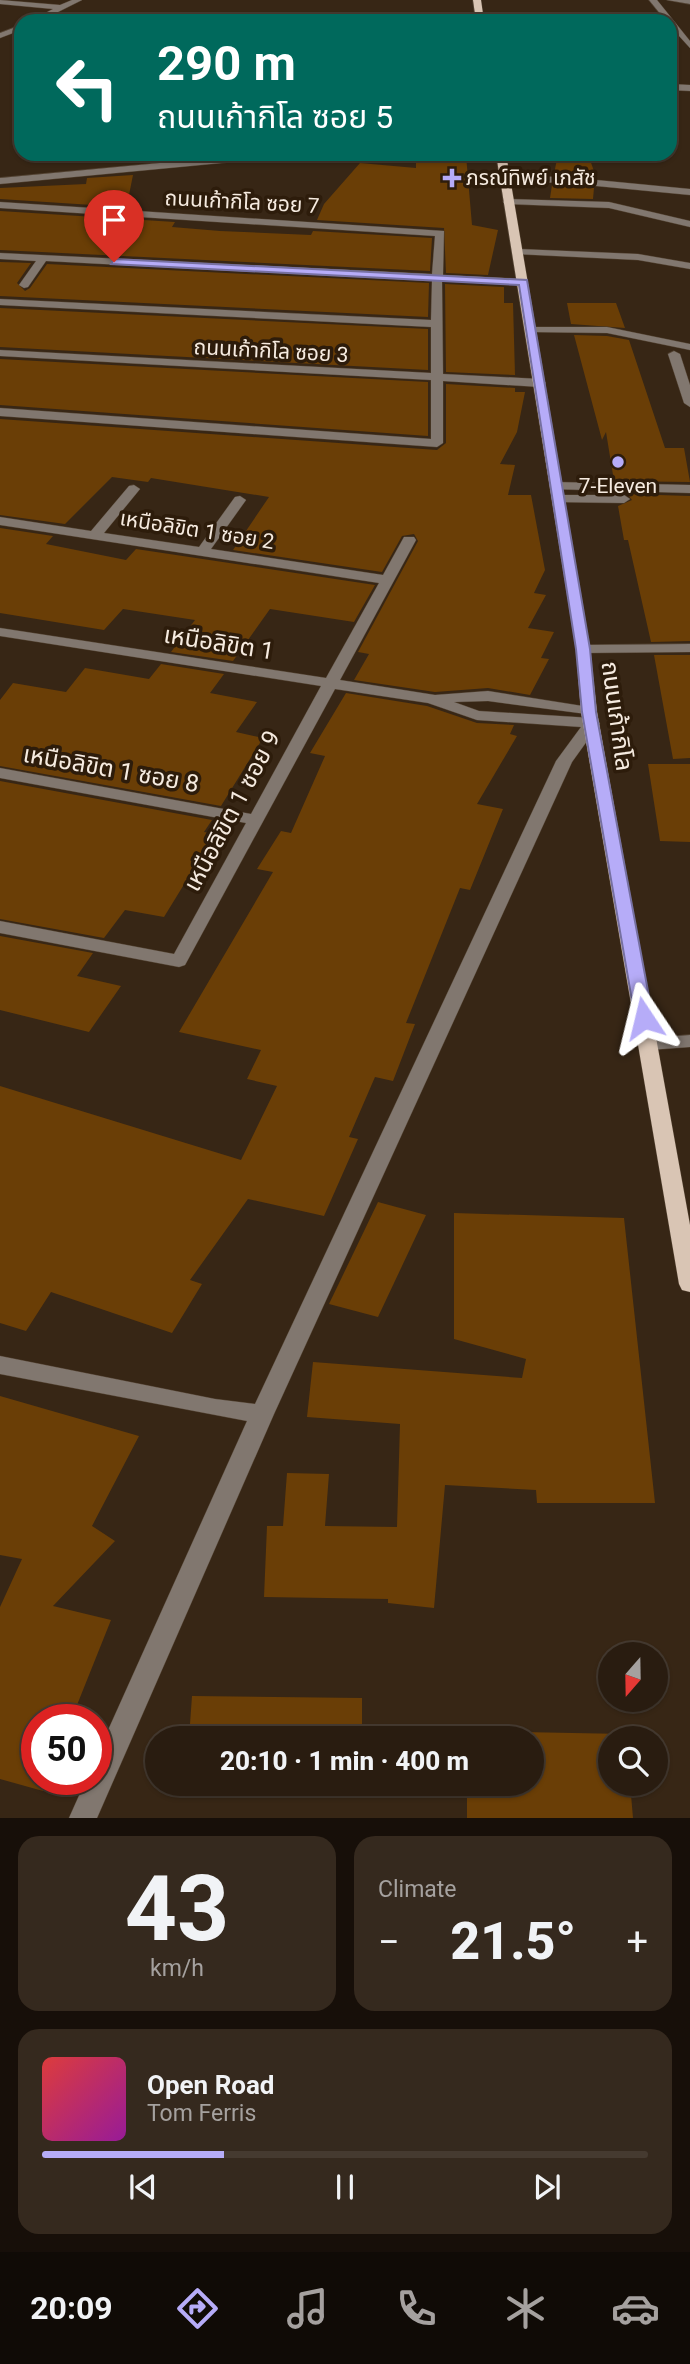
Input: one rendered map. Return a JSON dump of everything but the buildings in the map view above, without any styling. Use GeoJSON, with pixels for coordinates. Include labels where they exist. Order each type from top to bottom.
{"type":"FeatureCollection","features":[{"type":"Feature","properties":{"kind":"main road","name":"ถนนเก้ากิโล"},"geometry":{"type":"LineString","coordinates":[[501,161],[519,252],[583,649],[590,718],[690,1284]]}},
{"type":"Feature","properties":{"kind":"street"},"geometry":{"type":"LineString","coordinates":[[50,14],[78,0]]}},
{"type":"Feature","properties":{"kind":"street"},"geometry":{"type":"LineString","coordinates":[[653,0],[664,14]]}},
{"type":"Feature","properties":{"kind":"street"},"geometry":{"type":"LineString","coordinates":[[671,0],[690,2]]}},
{"type":"Feature","properties":{"kind":"street"},"geometry":{"type":"LineString","coordinates":[[0,2],[63,8]]}},
{"type":"Feature","properties":{"kind":"street"},"geometry":{"type":"LineString","coordinates":[[677,30],[690,46]]}},
{"type":"Feature","properties":{"kind":"street"},"geometry":{"type":"LineString","coordinates":[[0,180],[208,161]]}},
{"type":"Feature","properties":{"kind":"street"},"geometry":{"type":"LineString","coordinates":[[505,178],[565,180],[690,192]]}},
{"type":"Feature","properties":{"kind":"street"},"geometry":{"type":"LineString","coordinates":[[508,202],[609,205],[690,224]]}},
{"type":"Feature","properties":{"kind":"street","name":"ถนนเก้ากิโล ซอย 7"},"geometry":{"type":"LineString","coordinates":[[0,205],[440,233],[436,278]]}},
{"type":"Feature","properties":{"kind":"street"},"geometry":{"type":"LineString","coordinates":[[519,252],[638,257],[690,266]]}},
{"type":"Feature","properties":{"kind":"street"},"geometry":{"type":"LineString","coordinates":[[0,256],[523,282]]}},
{"type":"Feature","properties":{"kind":"street"},"geometry":{"type":"LineString","coordinates":[[23,285],[43,258]]}},
{"type":"Feature","properties":{"kind":"street"},"geometry":{"type":"LineString","coordinates":[[0,412],[437,443],[439,380],[435,324],[436,278]]}},
{"type":"Feature","properties":{"kind":"street"},"geometry":{"type":"LineString","coordinates":[[0,302],[435,324]]}},
{"type":"Feature","properties":{"kind":"street"},"geometry":{"type":"LineString","coordinates":[[532,330],[607,330],[690,347]]}},
{"type":"Feature","properties":{"kind":"street","name":"ถนนเก้ากิโล ซอย 3"},"geometry":{"type":"LineString","coordinates":[[0,353],[439,380],[540,383]]}},
{"type":"Feature","properties":{"kind":"street"},"geometry":{"type":"LineString","coordinates":[[674,354],[690,403]]}},
{"type":"Feature","properties":{"kind":"street"},"geometry":{"type":"LineString","coordinates":[[95,535],[134,489]]}},
{"type":"Feature","properties":{"kind":"street"},"geometry":{"type":"LineString","coordinates":[[556,492],[690,489]]}},
{"type":"Feature","properties":{"kind":"street"},"geometry":{"type":"LineString","coordinates":[[556,492],[690,499]]}},
{"type":"Feature","properties":{"kind":"street"},"geometry":{"type":"LineString","coordinates":[[202,552],[240,500]]}},
{"type":"Feature","properties":{"kind":"street","name":"เหนือลิขิต 1 ซอย 2"},"geometry":{"type":"LineString","coordinates":[[0,521],[387,580]]}},
{"type":"Feature","properties":{"kind":"street","name":"เหนือลิขิต 1 ซอย 9"},"geometry":{"type":"LineString","coordinates":[[0,927],[179,961],[409,540]]}},
{"type":"Feature","properties":{"kind":"street","name":"เหนือลิขิต 1"},"geometry":{"type":"LineString","coordinates":[[0,632],[430,699],[477,715],[590,718]]}},
{"type":"Feature","properties":{"kind":"street"},"geometry":{"type":"LineString","coordinates":[[583,649],[690,648]]}},
{"type":"Feature","properties":{"kind":"street"},"geometry":{"type":"LineString","coordinates":[[83,1818],[262,1414],[564,761],[590,718]]}},
{"type":"Feature","properties":{"kind":"street","name":"เหนือลิขิต 1 ซอย 8"},"geometry":{"type":"LineString","coordinates":[[0,774],[255,820]]}},
{"type":"Feature","properties":{"kind":"street"},"geometry":{"type":"LineString","coordinates":[[649,1044],[690,1041]]}},
{"type":"Feature","properties":{"kind":"street"},"geometry":{"type":"LineString","coordinates":[[0,1365],[215,1408],[262,1414]]}},
{"type":"Feature","properties":{"kind":"place","name":"ภรณ์ทิพย์ เภสัช"},"geometry":{"type":"Point","coordinates":[452,178]}},
{"type":"Feature","properties":{"kind":"place","name":"7-Eleven"},"geometry":{"type":"Point","coordinates":[618,462]}},
{"type":"Feature","properties":{"kind":"route"},"geometry":{"type":"LineString","coordinates":[[114,262],[523,282],[583,649],[589,712],[644,1018]]}}]}
